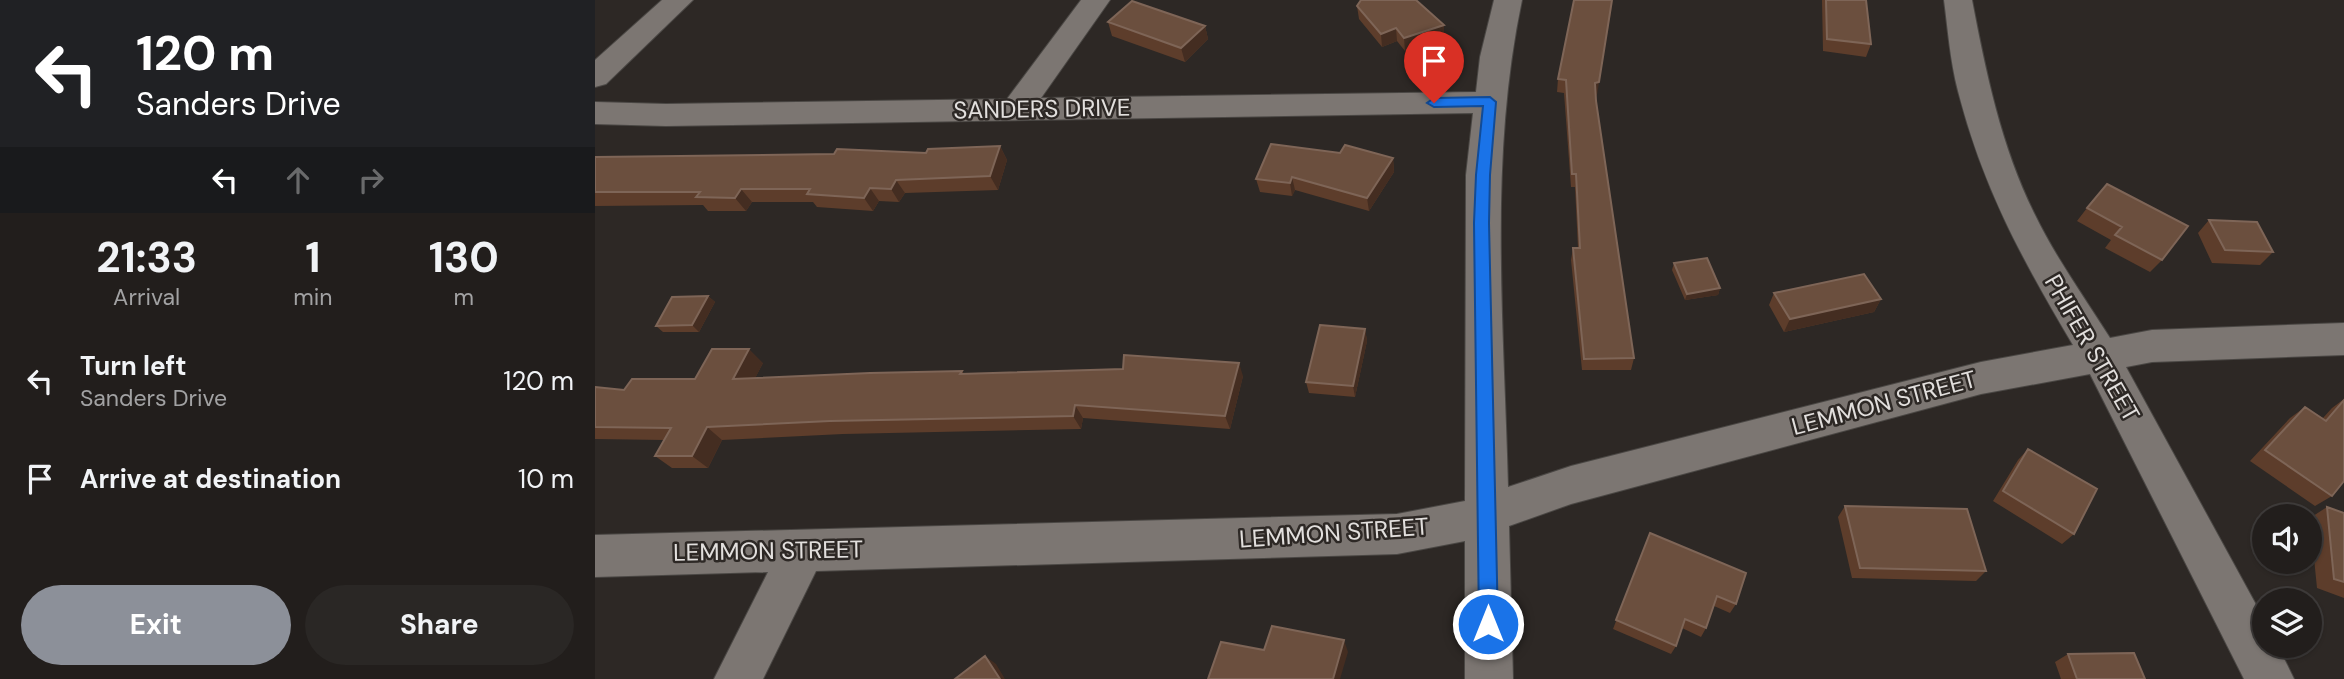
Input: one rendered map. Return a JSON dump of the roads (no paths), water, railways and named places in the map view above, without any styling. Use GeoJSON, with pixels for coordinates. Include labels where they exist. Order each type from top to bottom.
{"type":"FeatureCollection","features":[{"type":"Feature","properties":{"kind":"street"},"geometry":{"type":"LineString","coordinates":[[595,77],[679,0]]}},
{"type":"Feature","properties":{"kind":"street"},"geometry":{"type":"LineString","coordinates":[[1016,110],[1095,0]]}},
{"type":"Feature","properties":{"kind":"street"},"geometry":{"type":"LineString","coordinates":[[1489,679],[1483,175],[1495,57],[1509,0]]}},
{"type":"Feature","properties":{"kind":"street","name":"PHIFER STREET"},"geometry":{"type":"LineString","coordinates":[[1958,0],[1973,89],[2000,173],[2037,253],[2099,354],[2270,679]]}},
{"type":"Feature","properties":{"kind":"street","name":"SANDERS DRIVE"},"geometry":{"type":"LineString","coordinates":[[595,113],[666,116],[1490,102]]}},
{"type":"Feature","properties":{"kind":"street","name":"LEMMON STREET"},"geometry":{"type":"LineString","coordinates":[[595,556],[1397,534],[1463,522],[1571,485],[1980,378],[2153,346],[2344,339]]}},
{"type":"Feature","properties":{"kind":"street"},"geometry":{"type":"LineString","coordinates":[[738,679],[803,550]]}}]}
